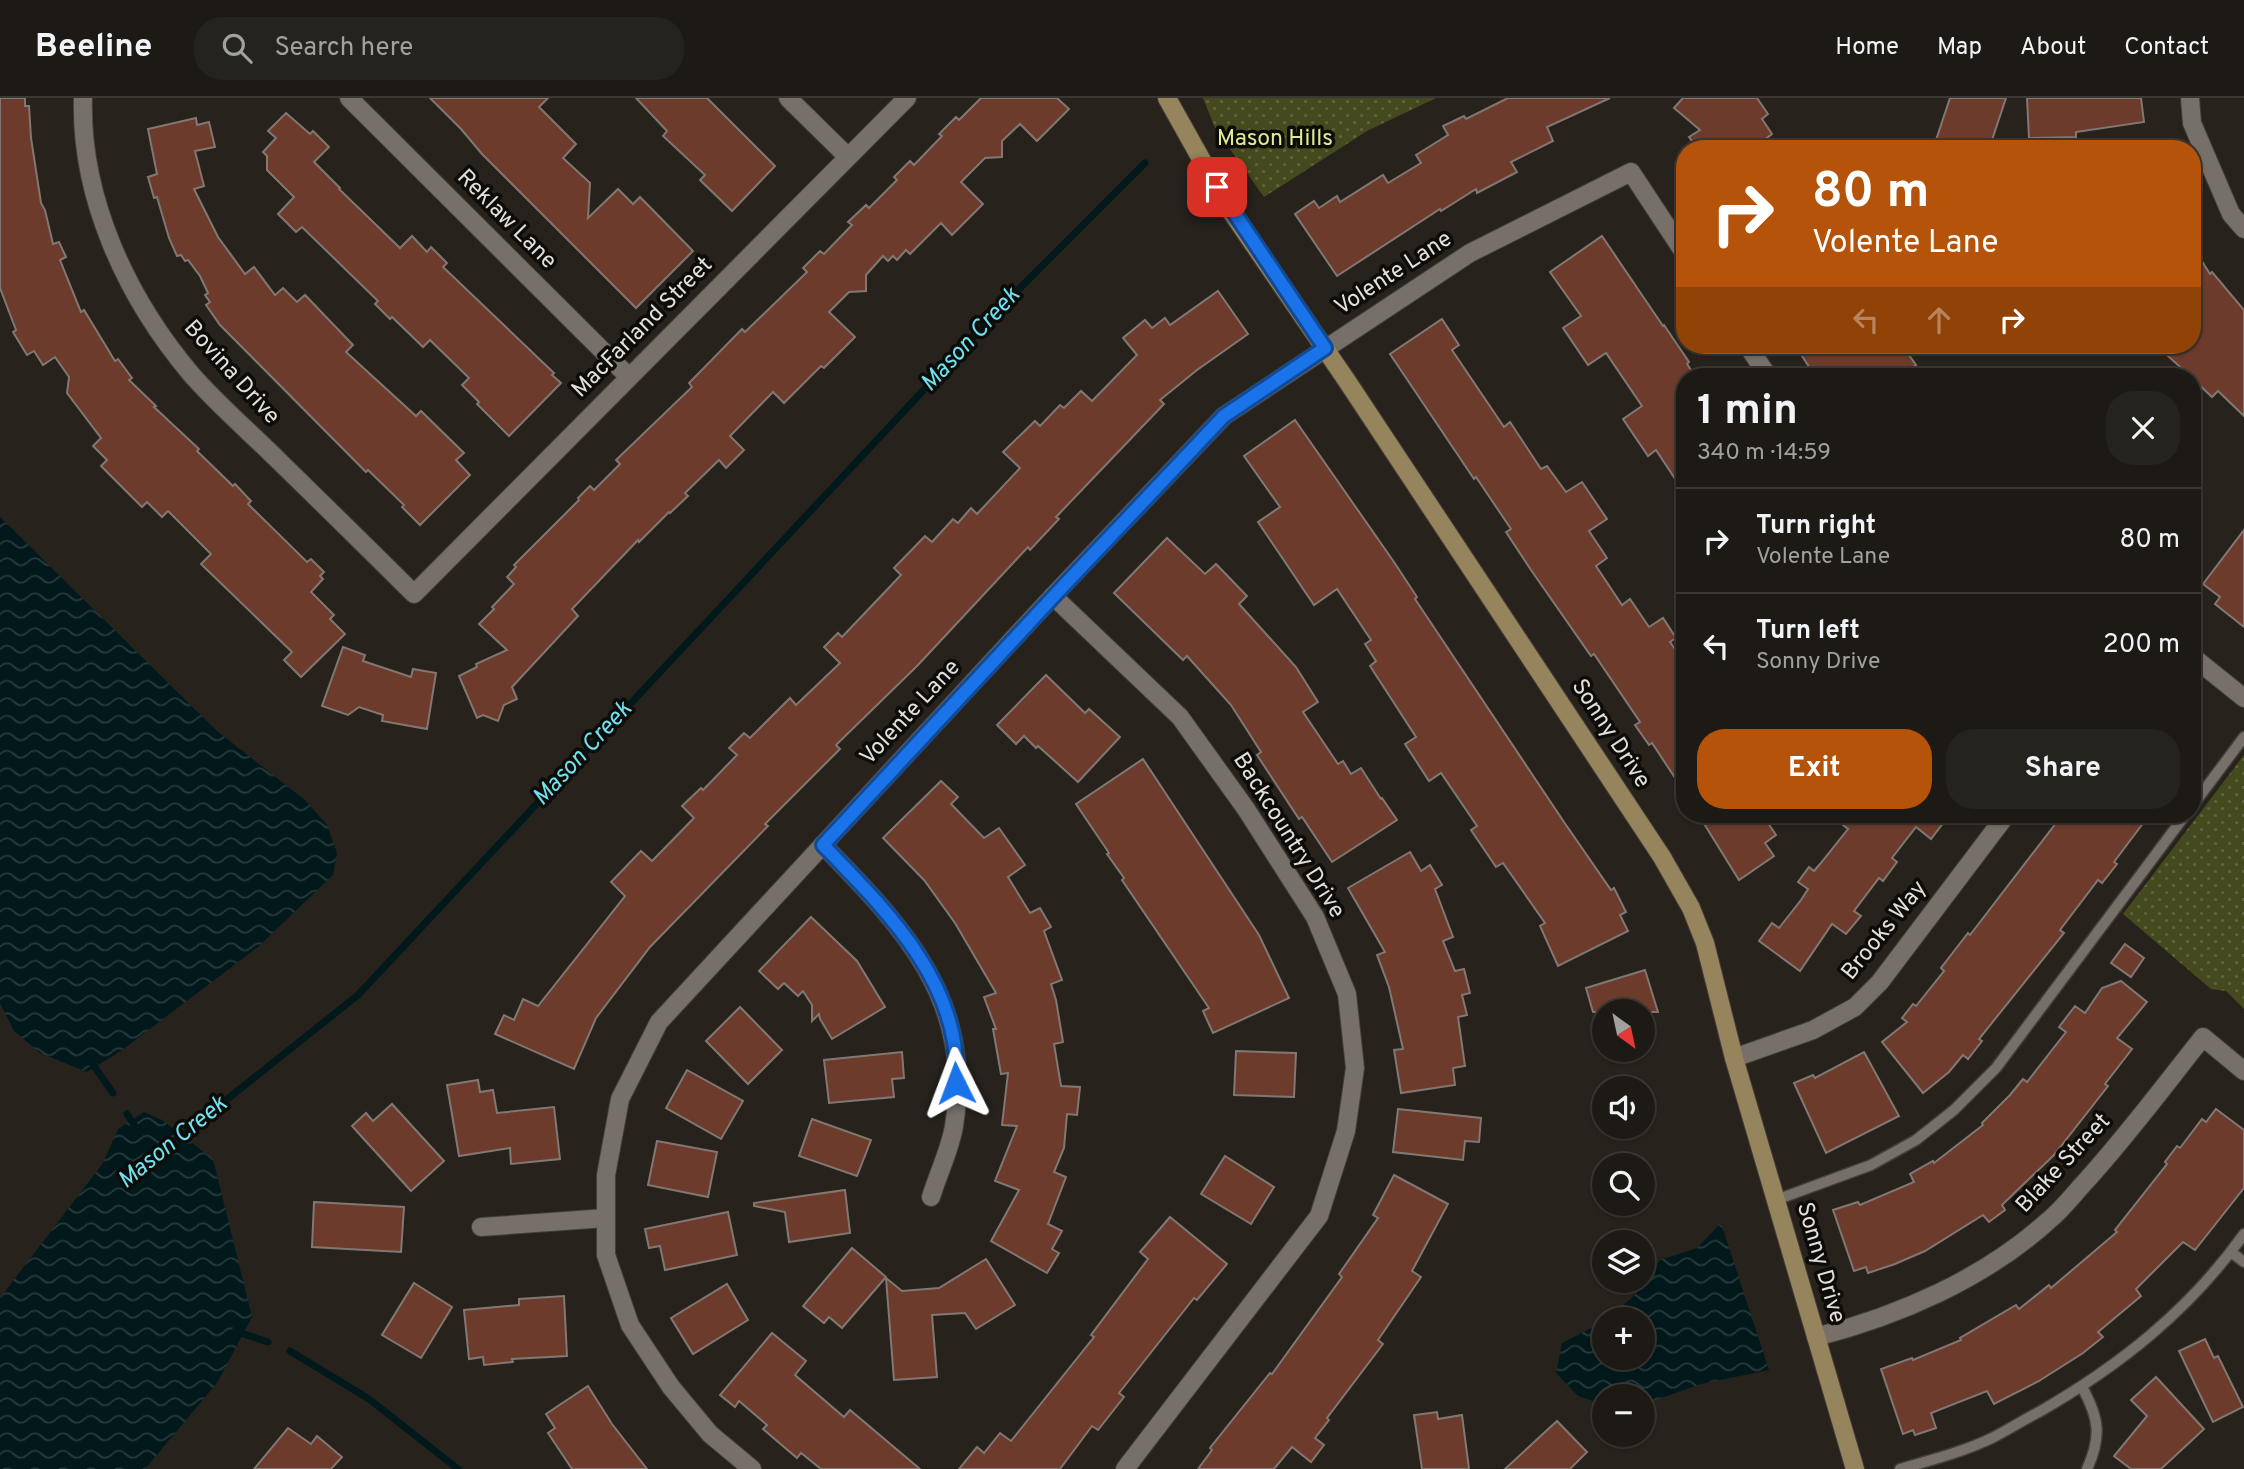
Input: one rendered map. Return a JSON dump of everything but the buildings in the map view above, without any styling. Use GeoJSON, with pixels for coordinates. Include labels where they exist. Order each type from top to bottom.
{"type":"FeatureCollection","features":[{"type":"Feature","properties":{"kind":"street","name":"Bovina Drive"},"geometry":{"type":"LineString","coordinates":[[83,98],[82,122],[90,175],[111,243],[147,313],[192,375],[414,594]]}},
{"type":"Feature","properties":{"kind":"street","name":"Reklaw Lane"},"geometry":{"type":"LineString","coordinates":[[349,98],[629,377]]}},
{"type":"Feature","properties":{"kind":"street"},"geometry":{"type":"LineString","coordinates":[[788,98],[848,157]]}},
{"type":"Feature","properties":{"kind":"street","name":"MacFarland Street"},"geometry":{"type":"LineString","coordinates":[[414,594],[907,98]]}},
{"type":"Feature","properties":{"kind":"street","name":"Sonny Drive"},"geometry":{"type":"LineString","coordinates":[[1167,98],[1228,207],[1325,348],[1661,857],[1690,908],[1705,943],[1734,1058],[1855,1469]]}},
{"type":"Feature","properties":{"kind":"street"},"geometry":{"type":"LineString","coordinates":[[2189,98],[2192,123],[2199,140]]}},
{"type":"Feature","properties":{"kind":"street"},"geometry":{"type":"LineString","coordinates":[[2201,144],[2231,214],[2244,229]]}},
{"type":"Feature","properties":{"kind":"street","name":"Volente Lane"},"geometry":{"type":"LineString","coordinates":[[752,1469],[710,1434],[671,1387],[630,1325],[606,1255],[606,1175],[620,1098],[659,1022],[1224,416],[1470,253],[1631,172],[1676,240]]}},
{"type":"Feature","properties":{"kind":"street","name":"Backcountry Drive"},"geometry":{"type":"LineString","coordinates":[[1054,596],[1180,718],[1246,809],[1315,916],[1347,993],[1355,1068],[1346,1131],[1319,1216],[1125,1469]]}},
{"type":"Feature","properties":{"kind":"street"},"geometry":{"type":"LineString","coordinates":[[2201,663],[2244,698]]}},
{"type":"Feature","properties":{"kind":"street","name":"Brooks Way"},"geometry":{"type":"LineString","coordinates":[[1734,1058],[1813,1030],[1855,1007],[1880,982],[2000,823]]}},
{"type":"Feature","properties":{"kind":"street"},"geometry":{"type":"LineString","coordinates":[[823,845],[883,906],[913,946],[943,999],[958,1061],[954,1127],[931,1197]]}},
{"type":"Feature","properties":{"kind":"street","name":"Blake Street"},"geometry":{"type":"LineString","coordinates":[[1816,1337],[1865,1324],[1951,1286],[1996,1261],[2049,1221],[2119,1144],[2203,1037],[2244,1071]]}},
{"type":"Feature","properties":{"kind":"street"},"geometry":{"type":"LineString","coordinates":[[481,1227],[606,1217]]}},
{"type":"Feature","properties":{"kind":"lane"},"geometry":{"type":"LineString","coordinates":[[2201,794],[2244,737]]}},
{"type":"Feature","properties":{"kind":"lane"},"geometry":{"type":"LineString","coordinates":[[1776,1200],[1871,1165],[1916,1140],[1954,1110],[1996,1068],[2179,823]]}},
{"type":"Feature","properties":{"kind":"lane"},"geometry":{"type":"LineString","coordinates":[[1900,1469],[1992,1438],[2082,1387],[2145,1342],[2196,1292],[2244,1234]]}},
{"type":"Feature","properties":{"kind":"lane"},"geometry":{"type":"LineString","coordinates":[[2231,1252],[2244,1262]]}},
{"type":"Feature","properties":{"kind":"lane"},"geometry":{"type":"LineString","coordinates":[[2082,1387],[2094,1409],[2098,1440],[2087,1469]]}},
{"type":"Feature","properties":{"kind":"green space","name":"Mason Hills"},"geometry":{"type":"Polygon","coordinates":[[[1203,98],[1436,98],[1367,131],[1264,197],[1215,128],[1203,98]]]}},
{"type":"Feature","properties":{"kind":"green space"},"geometry":{"type":"Polygon","coordinates":[[[2244,755],[2244,1009],[2226,991],[2211,989],[2123,914],[2192,823],[2201,823],[2201,812],[2244,755]]]}},
{"type":"Feature","properties":{"kind":"water"},"geometry":{"type":"Polygon","coordinates":[[[0,517],[217,731],[305,800],[327,825],[337,853],[333,875],[258,947],[121,1051],[87,1072],[40,1053],[14,1031],[0,1003],[0,517]]]}},
{"type":"Feature","properties":{"kind":"water"},"geometry":{"type":"Polygon","coordinates":[[[144,1112],[162,1120],[213,1159],[252,1317],[217,1383],[145,1469],[0,1469],[0,1298],[103,1163],[118,1129],[144,1112]]]}},
{"type":"Feature","properties":{"kind":"water"},"geometry":{"type":"Polygon","coordinates":[[[1721,1223],[1769,1370],[1701,1384],[1655,1400],[1655,1384],[1592,1384],[1592,1401],[1578,1396],[1556,1373],[1562,1343],[1592,1328],[1592,1370],[1655,1370],[1655,1307],[1621,1307],[1637,1293],[1655,1293],[1655,1267],[1660,1260],[1697,1248],[1721,1223]]]}},
{"type":"Feature","properties":{"kind":"waterway","name":"Mason Creek"},"geometry":{"type":"LineString","coordinates":[[176,1140],[358,995],[1006,302],[1145,163]]}},
{"type":"Feature","properties":{"kind":"waterway"},"geometry":{"type":"LineString","coordinates":[[89,1059],[113,1093]]}},
{"type":"Feature","properties":{"kind":"waterway"},"geometry":{"type":"LineString","coordinates":[[127,1114],[136,1128]]}},
{"type":"Feature","properties":{"kind":"waterway"},"geometry":{"type":"LineString","coordinates":[[235,1331],[268,1342]]}},
{"type":"Feature","properties":{"kind":"waterway"},"geometry":{"type":"LineString","coordinates":[[290,1351],[369,1399],[458,1469]]}},
{"type":"Feature","properties":{"kind":"route"},"geometry":{"type":"LineString","coordinates":[[956,1083],[958,1061],[943,999],[913,946],[883,906],[823,845],[1224,416],[1325,348],[1217,187]]}}]}
